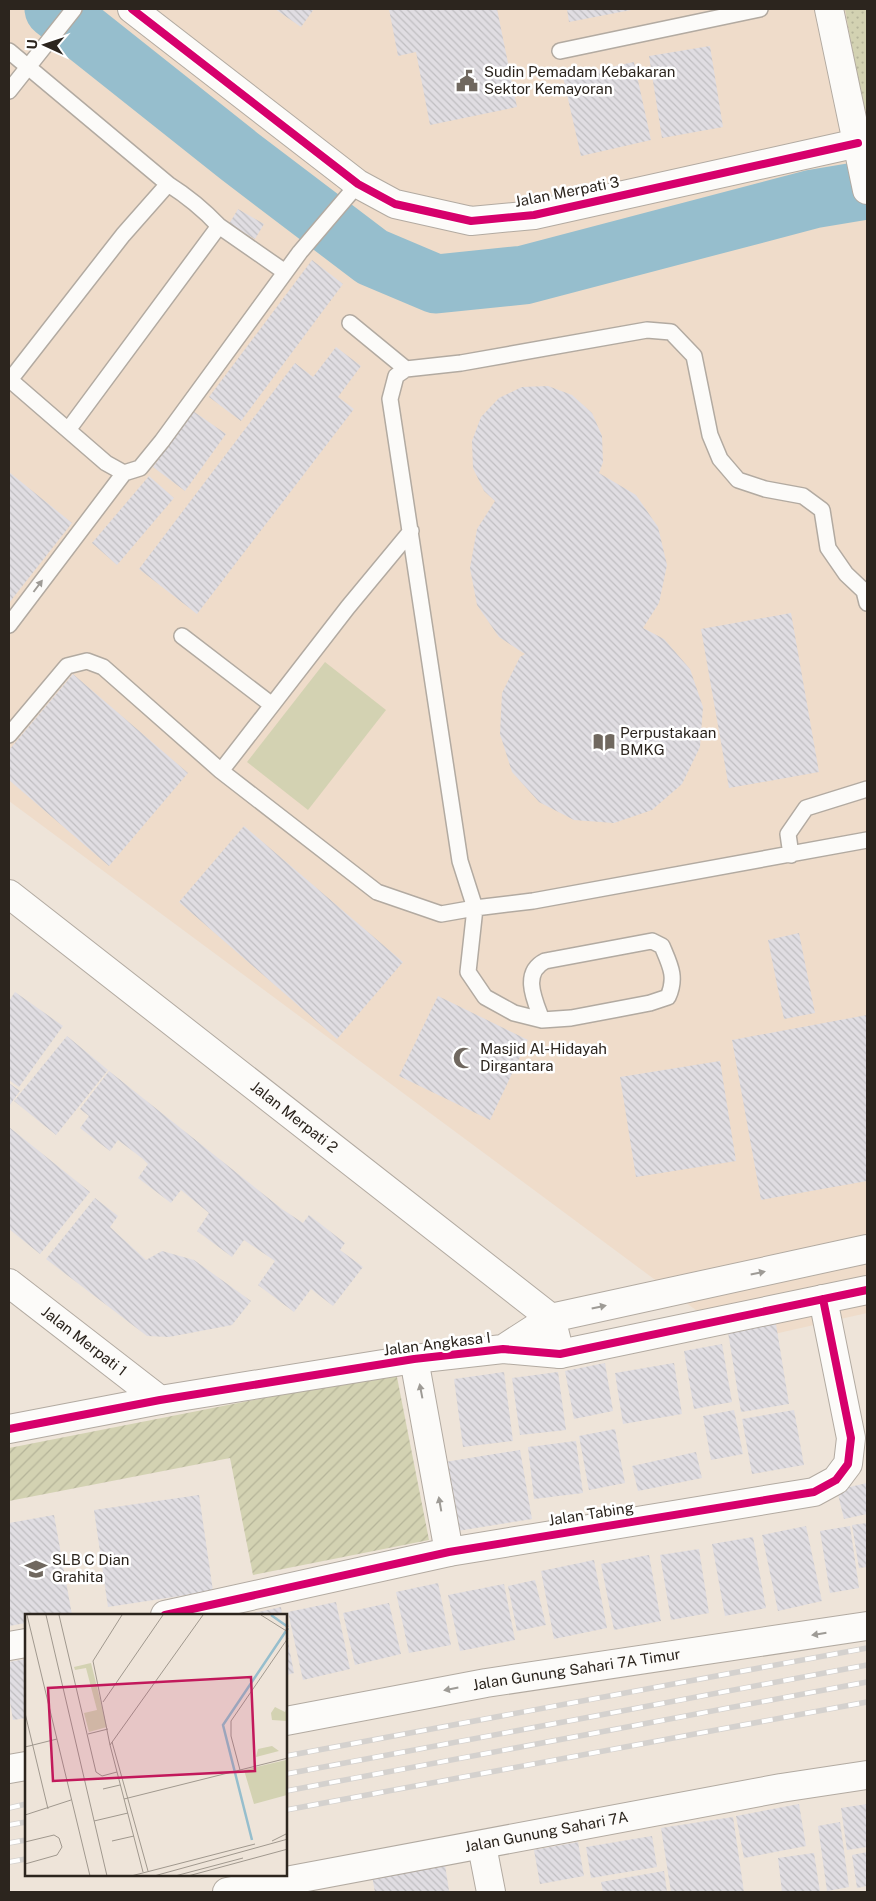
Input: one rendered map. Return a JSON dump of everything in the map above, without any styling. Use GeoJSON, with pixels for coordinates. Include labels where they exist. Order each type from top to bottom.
{"type":"FeatureCollection","features":[{"type":"Feature","properties":{"kind":"street","name":"Jalan Merpati 3"},"geometry":{"type":"LineString","coordinates":[[132,9],[353,189],[395,204],[471,221],[534,215],[858,143]]}},
{"type":"Feature","properties":{"kind":"street"},"geometry":{"type":"LineString","coordinates":[[829,9],[866,185]]}},
{"type":"Feature","properties":{"kind":"street","name":"Jalan Merpati 2"},"geometry":{"type":"LineString","coordinates":[[9,894],[551,1318]]}},
{"type":"Feature","properties":{"kind":"street","name":"Jalan Angkasa I"},"geometry":{"type":"LineString","coordinates":[[503,1349],[551,1318],[867,1250]]}},
{"type":"Feature","properties":{"kind":"street","name":"Jalan Merpati 1"},"geometry":{"type":"LineString","coordinates":[[9,1283],[160,1400]]}},
{"type":"Feature","properties":{"kind":"street","name":"Jalan Angkasa I"},"geometry":{"type":"LineString","coordinates":[[9,1429],[160,1400],[414,1359],[503,1349],[560,1354],[867,1290]]}},
{"type":"Feature","properties":{"kind":"street","name":"Jalan Tabing"},"geometry":{"type":"LineString","coordinates":[[170,1614],[448,1552],[814,1492],[836,1480],[848,1464],[852,1438],[823,1298]]}},
{"type":"Feature","properties":{"kind":"street"},"geometry":{"type":"LineString","coordinates":[[551,1318],[560,1354]]}},
{"type":"Feature","properties":{"kind":"street"},"geometry":{"type":"LineString","coordinates":[[414,1359],[448,1552]]}},
{"type":"Feature","properties":{"kind":"street","name":"Jalan Gunung Sahari 7A Timur"},"geometry":{"type":"LineString","coordinates":[[288,1721],[486,1683],[867,1626]]}},
{"type":"Feature","properties":{"kind":"street"},"geometry":{"type":"LineString","coordinates":[[9,1646],[25,1643]]}},
{"type":"Feature","properties":{"kind":"street"},"geometry":{"type":"LineString","coordinates":[[9,1769],[25,1766]]}},
{"type":"Feature","properties":{"kind":"street","name":"Jalan Gunung Sahari 7A"},"geometry":{"type":"LineString","coordinates":[[227,1892],[867,1774]]}},
{"type":"Feature","properties":{"kind":"street"},"geometry":{"type":"LineString","coordinates":[[482,1846],[491,1892]]}},
{"type":"Feature","properties":{"kind":"lane"},"geometry":{"type":"LineString","coordinates":[[9,91],[74,9]]}},
{"type":"Feature","properties":{"kind":"lane"},"geometry":{"type":"LineString","coordinates":[[560,51],[760,9]]}},
{"type":"Feature","properties":{"kind":"lane"},"geometry":{"type":"LineString","coordinates":[[9,51],[168,184],[184,194],[219,226],[285,272]]}},
{"type":"Feature","properties":{"kind":"lane"},"geometry":{"type":"LineString","coordinates":[[124,473],[106,462],[9,380],[123,235],[168,184]]}},
{"type":"Feature","properties":{"kind":"lane"},"geometry":{"type":"LineString","coordinates":[[9,624],[124,473],[140,468],[162,441],[300,252],[353,189]]}},
{"type":"Feature","properties":{"kind":"lane"},"geometry":{"type":"LineString","coordinates":[[68,430],[219,226]]}},
{"type":"Feature","properties":{"kind":"lane"},"geometry":{"type":"LineString","coordinates":[[350,323],[406,368]]}},
{"type":"Feature","properties":{"kind":"lane"},"geometry":{"type":"LineString","coordinates":[[542,1020],[531,991],[532,977],[537,965],[546,961],[652,941],[662,946],[672,969],[674,985],[668,997],[650,1004],[571,1018],[542,1020],[514,1013],[485,997],[468,972],[475,908],[460,862],[390,399],[396,376],[406,368],[461,363],[647,330],[671,332],[694,356],[710,435],[720,459],[738,480],[765,489],[803,496],[822,510],[828,548],[846,574],[864,591],[867,603]]}},
{"type":"Feature","properties":{"kind":"lane"},"geometry":{"type":"LineString","coordinates":[[221,771],[348,607],[411,531]]}},
{"type":"Feature","properties":{"kind":"lane"},"geometry":{"type":"LineString","coordinates":[[182,636],[272,705]]}},
{"type":"Feature","properties":{"kind":"lane"},"geometry":{"type":"LineString","coordinates":[[9,735],[68,666],[87,661],[103,667],[221,771],[377,892],[440,914],[533,901],[867,840]]}},
{"type":"Feature","properties":{"kind":"lane"},"geometry":{"type":"LineString","coordinates":[[791,855],[788,834],[806,808],[867,789]]}},
{"type":"Feature","properties":{"kind":"shaded area"},"geometry":{"type":"Polygon","coordinates":[[[9,9],[867,9],[867,1313],[739,1342],[9,801],[9,9]]]}},
{"type":"Feature","properties":{"kind":"green space"},"geometry":{"type":"Polygon","coordinates":[[[845,9],[867,9],[867,110],[863,111],[845,9]]]}},
{"type":"Feature","properties":{"kind":"green space"},"geometry":{"type":"Polygon","coordinates":[[[325,662],[386,710],[308,810],[247,762],[325,662]]]}},
{"type":"Feature","properties":{"kind":"green space"},"geometry":{"type":"Polygon","coordinates":[[[396,1372],[429,1540],[253,1575],[230,1458],[9,1501],[9,1448],[396,1372]]]}},
{"type":"Feature","properties":{"kind":"building"},"geometry":{"type":"Polygon","coordinates":[[[275,9],[314,9],[301,27],[275,9]]]}},
{"type":"Feature","properties":{"kind":"building","name":"Sudin Pemadam Kebakaran Sektor Kemayoran"},"geometry":{"type":"Polygon","coordinates":[[[389,9],[497,9],[517,107],[430,125],[416,52],[398,56],[389,9]]]}},
{"type":"Feature","properties":{"kind":"building"},"geometry":{"type":"Polygon","coordinates":[[[567,9],[631,9],[631,10],[569,22],[567,9]]]}},
{"type":"Feature","properties":{"kind":"building"},"geometry":{"type":"Polygon","coordinates":[[[710,46],[723,127],[662,138],[649,56],[710,46]]]}},
{"type":"Feature","properties":{"kind":"building"},"geometry":{"type":"Polygon","coordinates":[[[634,62],[651,140],[581,156],[563,77],[634,62]]]}},
{"type":"Feature","properties":{"kind":"building"},"geometry":{"type":"Polygon","coordinates":[[[238,209],[264,224],[255,239],[229,224],[238,209]]]}},
{"type":"Feature","properties":{"kind":"building"},"geometry":{"type":"Polygon","coordinates":[[[312,260],[343,284],[241,421],[209,397],[312,260]]]}},
{"type":"Feature","properties":{"kind":"building"},"geometry":{"type":"Polygon","coordinates":[[[336,347],[361,366],[338,397],[354,409],[197,614],[139,569],[295,363],[313,377],[336,347]]]}},
{"type":"Feature","properties":{"kind":"building"},"geometry":{"type":"Polygon","coordinates":[[[548,386],[572,395],[592,413],[602,436],[603,462],[599,473],[636,495],[658,527],[667,565],[659,603],[643,628],[664,639],[690,669],[703,707],[700,747],[682,784],[652,810],[614,823],[574,820],[539,802],[512,772],[500,734],[502,693],[520,657],[525,654],[499,637],[477,605],[470,568],[477,529],[495,501],[484,491],[473,468],[472,441],[481,417],[499,398],[522,387],[548,386]]]}},
{"type":"Feature","properties":{"kind":"building"},"geometry":{"type":"Polygon","coordinates":[[[193,411],[226,434],[185,491],[153,467],[193,411]]]}},
{"type":"Feature","properties":{"kind":"building"},"geometry":{"type":"Polygon","coordinates":[[[9,472],[72,523],[9,603],[9,472]]]}},
{"type":"Feature","properties":{"kind":"building"},"geometry":{"type":"Polygon","coordinates":[[[149,476],[174,498],[117,565],[92,543],[149,476]]]}},
{"type":"Feature","properties":{"kind":"building"},"geometry":{"type":"Polygon","coordinates":[[[791,613],[819,772],[729,788],[701,629],[791,613]]]}},
{"type":"Feature","properties":{"kind":"building"},"geometry":{"type":"Polygon","coordinates":[[[73,674],[188,773],[109,866],[9,780],[9,750],[73,674]]]}},
{"type":"Feature","properties":{"kind":"building"},"geometry":{"type":"Polygon","coordinates":[[[244,826],[403,962],[337,1039],[179,902],[244,826]]]}},
{"type":"Feature","properties":{"kind":"building"},"geometry":{"type":"Polygon","coordinates":[[[799,933],[815,1013],[784,1019],[768,940],[799,933]]]}},
{"type":"Feature","properties":{"kind":"building"},"geometry":{"type":"Polygon","coordinates":[[[15,992],[63,1026],[19,1087],[9,1080],[9,1001],[15,992]]]}},
{"type":"Feature","properties":{"kind":"building","name":"Masjid Al-Hidayah Dirgantara"},"geometry":{"type":"Polygon","coordinates":[[[438,996],[528,1040],[490,1120],[399,1076],[438,996]]]}},
{"type":"Feature","properties":{"kind":"building"},"geometry":{"type":"Polygon","coordinates":[[[867,1015],[867,1181],[761,1200],[732,1040],[867,1015]]]}},
{"type":"Feature","properties":{"kind":"building"},"geometry":{"type":"Polygon","coordinates":[[[67,1036],[108,1070],[56,1135],[14,1101],[67,1036]]]}},
{"type":"Feature","properties":{"kind":"building"},"geometry":{"type":"Polygon","coordinates":[[[720,1061],[736,1161],[636,1177],[620,1077],[720,1061]]]}},
{"type":"Feature","properties":{"kind":"building"},"geometry":{"type":"Polygon","coordinates":[[[109,1071],[282,1209],[303,1223],[309,1215],[345,1243],[340,1250],[363,1267],[333,1306],[311,1289],[294,1312],[258,1285],[275,1261],[244,1240],[232,1257],[197,1231],[209,1213],[181,1190],[171,1203],[138,1178],[148,1164],[143,1159],[118,1140],[110,1151],[80,1128],[89,1116],[80,1109],[109,1071]]]}},
{"type":"Feature","properties":{"kind":"building"},"geometry":{"type":"Polygon","coordinates":[[[9,1083],[20,1091],[9,1106],[9,1083]]]}},
{"type":"Feature","properties":{"kind":"building"},"geometry":{"type":"Polygon","coordinates":[[[9,1127],[90,1192],[40,1254],[9,1229],[9,1127]]]}},
{"type":"Feature","properties":{"kind":"building"},"geometry":{"type":"Polygon","coordinates":[[[95,1198],[118,1216],[110,1227],[146,1260],[162,1251],[194,1260],[251,1301],[232,1325],[169,1337],[147,1336],[46,1259],[95,1198]]]}},
{"type":"Feature","properties":{"kind":"building"},"geometry":{"type":"Polygon","coordinates":[[[775,1318],[789,1404],[741,1412],[727,1326],[775,1318]]]}},
{"type":"Feature","properties":{"kind":"building"},"geometry":{"type":"Polygon","coordinates":[[[722,1344],[732,1402],[694,1409],[684,1351],[722,1344]]]}},
{"type":"Feature","properties":{"kind":"building"},"geometry":{"type":"Polygon","coordinates":[[[605,1363],[613,1411],[574,1419],[565,1371],[605,1363]]]}},
{"type":"Feature","properties":{"kind":"building"},"geometry":{"type":"Polygon","coordinates":[[[674,1363],[682,1414],[623,1424],[615,1373],[674,1363]]]}},
{"type":"Feature","properties":{"kind":"building"},"geometry":{"type":"Polygon","coordinates":[[[504,1372],[513,1441],[463,1447],[454,1379],[504,1372]]]}},
{"type":"Feature","properties":{"kind":"building"},"geometry":{"type":"Polygon","coordinates":[[[558,1372],[566,1430],[520,1435],[512,1378],[558,1372]]]}},
{"type":"Feature","properties":{"kind":"building"},"geometry":{"type":"Polygon","coordinates":[[[734,1410],[743,1454],[711,1460],[703,1416],[734,1410]]]}},
{"type":"Feature","properties":{"kind":"building"},"geometry":{"type":"Polygon","coordinates":[[[794,1410],[804,1465],[752,1474],[742,1419],[794,1410]]]}},
{"type":"Feature","properties":{"kind":"building"},"geometry":{"type":"Polygon","coordinates":[[[615,1429],[625,1483],[589,1490],[579,1436],[615,1429]]]}},
{"type":"Feature","properties":{"kind":"building"},"geometry":{"type":"Polygon","coordinates":[[[576,1441],[583,1493],[534,1499],[528,1447],[576,1441]]]}},
{"type":"Feature","properties":{"kind":"building"},"geometry":{"type":"Polygon","coordinates":[[[520,1450],[532,1519],[457,1531],[445,1462],[520,1450]]]}},
{"type":"Feature","properties":{"kind":"building"},"geometry":{"type":"Polygon","coordinates":[[[696,1452],[702,1478],[638,1491],[632,1466],[696,1452]]]}},
{"type":"Feature","properties":{"kind":"building"},"geometry":{"type":"Polygon","coordinates":[[[867,1483],[867,1514],[844,1519],[837,1490],[867,1483]]]}},
{"type":"Feature","properties":{"kind":"building"},"geometry":{"type":"Polygon","coordinates":[[[199,1495],[213,1591],[108,1607],[94,1510],[199,1495]]]}},
{"type":"Feature","properties":{"kind":"building","name":"SLB C Dian Grahita"},"geometry":{"type":"Polygon","coordinates":[[[54,1515],[72,1614],[25,1614],[25,1623],[9,1626],[9,1523],[54,1515]]]}},
{"type":"Feature","properties":{"kind":"building"},"geometry":{"type":"Polygon","coordinates":[[[867,1523],[867,1567],[859,1568],[852,1525],[867,1523]]]}},
{"type":"Feature","properties":{"kind":"building"},"geometry":{"type":"Polygon","coordinates":[[[806,1526],[822,1601],[778,1611],[762,1535],[806,1526]]]}},
{"type":"Feature","properties":{"kind":"building"},"geometry":{"type":"Polygon","coordinates":[[[850,1526],[859,1588],[830,1593],[820,1531],[850,1526]]]}},
{"type":"Feature","properties":{"kind":"building"},"geometry":{"type":"Polygon","coordinates":[[[753,1537],[766,1608],[725,1616],[712,1544],[753,1537]]]}},
{"type":"Feature","properties":{"kind":"building"},"geometry":{"type":"Polygon","coordinates":[[[699,1549],[709,1613],[671,1620],[660,1555],[699,1549]]]}},
{"type":"Feature","properties":{"kind":"building"},"geometry":{"type":"Polygon","coordinates":[[[649,1555],[661,1621],[614,1630],[601,1564],[649,1555]]]}},
{"type":"Feature","properties":{"kind":"building"},"geometry":{"type":"Polygon","coordinates":[[[594,1560],[607,1628],[554,1639],[541,1571],[594,1560]]]}},
{"type":"Feature","properties":{"kind":"building"},"geometry":{"type":"Polygon","coordinates":[[[535,1580],[546,1625],[517,1631],[508,1586],[535,1580]]]}},
{"type":"Feature","properties":{"kind":"building"},"geometry":{"type":"Polygon","coordinates":[[[438,1583],[451,1645],[409,1653],[396,1592],[438,1583]]]}},
{"type":"Feature","properties":{"kind":"building"},"geometry":{"type":"Polygon","coordinates":[[[504,1584],[515,1640],[460,1651],[448,1595],[504,1584]]]}},
{"type":"Feature","properties":{"kind":"building"},"geometry":{"type":"Polygon","coordinates":[[[336,1602],[350,1669],[303,1680],[288,1612],[336,1602]]]}},
{"type":"Feature","properties":{"kind":"building"},"geometry":{"type":"Polygon","coordinates":[[[389,1603],[401,1654],[355,1665],[343,1613],[389,1603]]]}},
{"type":"Feature","properties":{"kind":"building"},"geometry":{"type":"Polygon","coordinates":[[[281,1607],[282,1614],[249,1614],[281,1607]]]}},
{"type":"Feature","properties":{"kind":"building"},"geometry":{"type":"Polygon","coordinates":[[[288,1642],[294,1673],[288,1674],[288,1642]]]}},
{"type":"Feature","properties":{"kind":"building"},"geometry":{"type":"Polygon","coordinates":[[[25,1659],[25,1718],[13,1720],[9,1696],[9,1662],[25,1659]]]}},
{"type":"Feature","properties":{"kind":"building"},"geometry":{"type":"Polygon","coordinates":[[[799,1804],[806,1846],[744,1858],[736,1816],[799,1804]]]}},
{"type":"Feature","properties":{"kind":"building"},"geometry":{"type":"Polygon","coordinates":[[[867,1804],[867,1847],[847,1850],[841,1808],[867,1804]]]}},
{"type":"Feature","properties":{"kind":"building"},"geometry":{"type":"Polygon","coordinates":[[[733,1817],[744,1892],[671,1892],[661,1828],[733,1817]]]}},
{"type":"Feature","properties":{"kind":"building"},"geometry":{"type":"Polygon","coordinates":[[[840,1822],[849,1887],[827,1891],[818,1826],[840,1822]]]}},
{"type":"Feature","properties":{"kind":"building"},"geometry":{"type":"Polygon","coordinates":[[[652,1836],[657,1867],[591,1878],[586,1847],[652,1836]]]}},
{"type":"Feature","properties":{"kind":"building"},"geometry":{"type":"Polygon","coordinates":[[[578,1842],[584,1876],[540,1884],[534,1850],[578,1842]]]}},
{"type":"Feature","properties":{"kind":"building"},"geometry":{"type":"Polygon","coordinates":[[[867,1852],[867,1886],[857,1888],[852,1855],[867,1852]]]}},
{"type":"Feature","properties":{"kind":"building"},"geometry":{"type":"Polygon","coordinates":[[[814,1853],[820,1892],[782,1892],[778,1858],[814,1853]]]}},
{"type":"Feature","properties":{"kind":"building"},"geometry":{"type":"Polygon","coordinates":[[[444,1858],[449,1891],[375,1892],[371,1871],[444,1858]]]}},
{"type":"Feature","properties":{"kind":"building"},"geometry":{"type":"Polygon","coordinates":[[[664,1871],[667,1892],[603,1892],[601,1882],[664,1871]]]}},
{"type":"Feature","properties":{"kind":"waterway"},"geometry":{"type":"LineString","coordinates":[[54,9],[239,156],[372,257],[436,284],[524,275],[813,199],[867,190]]}},
{"type":"Feature","properties":{"kind":"railway"},"geometry":{"type":"LineString","coordinates":[[288,1756],[867,1648]]}},
{"type":"Feature","properties":{"kind":"railway"},"geometry":{"type":"LineString","coordinates":[[288,1774],[867,1665]]}},
{"type":"Feature","properties":{"kind":"railway"},"geometry":{"type":"LineString","coordinates":[[288,1791],[867,1682]]}},
{"type":"Feature","properties":{"kind":"railway"},"geometry":{"type":"LineString","coordinates":[[288,1810],[867,1702]]}},
{"type":"Feature","properties":{"kind":"railway"},"geometry":{"type":"LineString","coordinates":[[9,1808],[25,1804]]}},
{"type":"Feature","properties":{"kind":"railway"},"geometry":{"type":"LineString","coordinates":[[9,1825],[25,1822]]}},
{"type":"Feature","properties":{"kind":"railway"},"geometry":{"type":"LineString","coordinates":[[9,1843],[25,1840]]}},
{"type":"Feature","properties":{"kind":"railway"},"geometry":{"type":"LineString","coordinates":[[9,1862],[25,1859]]}},
{"type":"Feature","properties":{"kind":"cycle path"},"geometry":{"type":"LineString","coordinates":[[132,9],[358,184],[395,204],[471,221],[534,215],[858,143]]}},
{"type":"Feature","properties":{"kind":"cycle path"},"geometry":{"type":"LineString","coordinates":[[9,1429],[160,1400],[414,1359],[503,1349],[560,1354],[867,1290]]}},
{"type":"Feature","properties":{"kind":"cycle path"},"geometry":{"type":"LineString","coordinates":[[170,1614],[449,1552],[814,1492],[836,1480],[848,1464],[851,1438],[823,1299]]}},
{"type":"Feature","properties":{"kind":"place","name":"Sudin Pemadam Kebakaran Sektor Kemayoran"},"geometry":{"type":"Point","coordinates":[467,81]}},
{"type":"Feature","properties":{"kind":"place","name":"Perpustakaan BMKG"},"geometry":{"type":"Point","coordinates":[604,742]}},
{"type":"Feature","properties":{"kind":"place","name":"Masjid Al-Hidayah Dirgantara"},"geometry":{"type":"Point","coordinates":[464,1058]}},
{"type":"Feature","properties":{"kind":"place","name":"SLB C Dian Grahita"},"geometry":{"type":"Point","coordinates":[36,1569]}}]}
